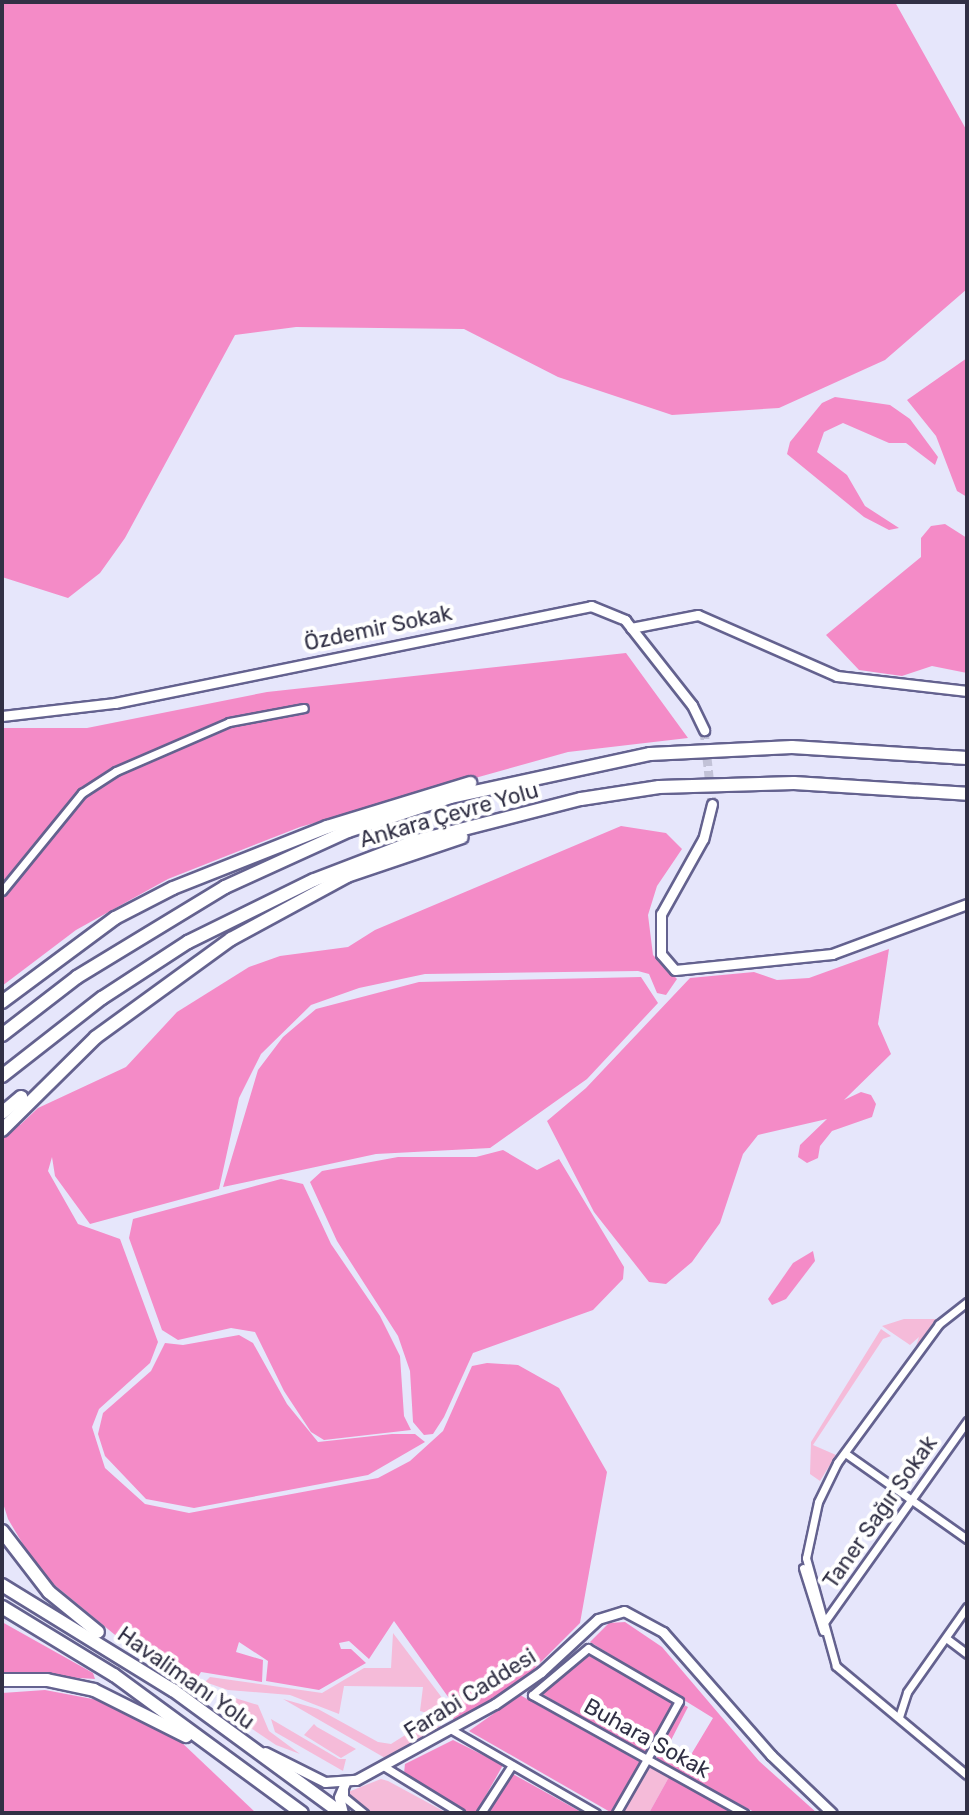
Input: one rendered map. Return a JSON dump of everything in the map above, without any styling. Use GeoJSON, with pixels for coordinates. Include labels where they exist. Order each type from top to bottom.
{"type":"FeatureCollection","features":[{"type":"Feature","properties":{"kind":"highway","name":"Ankara Çevre Yolu"},"geometry":{"type":"LineString","coordinates":[[2,1035],[151,929],[310,847],[451,797],[650,754],[792,747],[967,758]]}},
{"type":"Feature","properties":{"kind":"highway"},"geometry":{"type":"LineString","coordinates":[[2,994],[115,918],[259,853],[431,793],[573,762],[650,754]]}},
{"type":"Feature","properties":{"kind":"highway","name":"Ankara Çevre Yolu"},"geometry":{"type":"LineString","coordinates":[[2,1076],[143,969],[258,905],[413,842],[581,799],[701,785],[794,783],[967,794]]}},
{"type":"Feature","properties":{"kind":"highway"},"geometry":{"type":"LineString","coordinates":[[2,1113],[196,961],[295,902],[363,870],[581,799]]}},
{"type":"Feature","properties":{"kind":"highway"},"geometry":{"type":"LineString","coordinates":[[2,1002],[115,918]]}},
{"type":"Feature","properties":{"kind":"highway"},"geometry":{"type":"LineString","coordinates":[[2,1130],[96,1037]]}},
{"type":"Feature","properties":{"kind":"highway"},"geometry":{"type":"LineString","coordinates":[[2,1531],[55,1597],[173,1690]]}},
{"type":"Feature","properties":{"kind":"highway","name":"Havalimanı Yolu"},"geometry":{"type":"LineString","coordinates":[[2,1585],[173,1690],[342,1813]]}},
{"type":"Feature","properties":{"kind":"highway","name":"Havalimanı Yolu"},"geometry":{"type":"LineString","coordinates":[[2,1607],[114,1675],[302,1813]]}},
{"type":"Feature","properties":{"kind":"highway"},"geometry":{"type":"LineString","coordinates":[[2,1680],[47,1680],[113,1697],[272,1791]]}},
{"type":"Feature","properties":{"kind":"street","name":"Özdemir Sokak"},"geometry":{"type":"LineString","coordinates":[[2,716],[115,703],[568,608],[612,611],[631,628],[692,705],[704,730]]}},
{"type":"Feature","properties":{"kind":"street"},"geometry":{"type":"LineString","coordinates":[[631,628],[698,615],[837,676],[967,691]]}},
{"type":"Feature","properties":{"kind":"street"},"geometry":{"type":"LineString","coordinates":[[2,891],[50,827],[82,793],[116,771],[229,722],[304,708]]}},
{"type":"Feature","properties":{"kind":"street"},"geometry":{"type":"LineString","coordinates":[[712,804],[703,839],[661,914],[661,954],[675,970],[832,954],[967,904]]}},
{"type":"Feature","properties":{"kind":"street"},"geometry":{"type":"LineString","coordinates":[[967,1299],[939,1324],[845,1453],[818,1502],[808,1543],[807,1564],[836,1666],[899,1717],[920,1741],[967,1775]]}},
{"type":"Feature","properties":{"kind":"street"},"geometry":{"type":"LineString","coordinates":[[824,1628],[816,1619],[803,1560],[818,1490],[937,1319],[967,1299]]}},
{"type":"Feature","properties":{"kind":"street","name":"Taner Sağır Sokak"},"geometry":{"type":"LineString","coordinates":[[824,1628],[967,1421]]}},
{"type":"Feature","properties":{"kind":"street"},"geometry":{"type":"LineString","coordinates":[[845,1453],[967,1539]]}},
{"type":"Feature","properties":{"kind":"street"},"geometry":{"type":"LineString","coordinates":[[899,1717],[907,1692],[967,1607]]}},
{"type":"Feature","properties":{"kind":"street","name":"Farabi Caddesi"},"geometry":{"type":"LineString","coordinates":[[345,1783],[385,1767],[452,1730],[541,1672],[598,1619],[624,1611],[663,1632],[771,1755],[832,1813]]}},
{"type":"Feature","properties":{"kind":"street"},"geometry":{"type":"LineString","coordinates":[[946,1638],[967,1654]]}},
{"type":"Feature","properties":{"kind":"street","name":"Buhara Sokak"},"geometry":{"type":"LineString","coordinates":[[647,1759],[679,1701],[593,1648],[532,1695],[744,1813]]}},
{"type":"Feature","properties":{"kind":"street"},"geometry":{"type":"LineString","coordinates":[[452,1730],[596,1813]]}},
{"type":"Feature","properties":{"kind":"street"},"geometry":{"type":"LineString","coordinates":[[234,1735],[316,1779],[345,1783]]}},
{"type":"Feature","properties":{"kind":"street"},"geometry":{"type":"LineString","coordinates":[[616,1813],[647,1759]]}},
{"type":"Feature","properties":{"kind":"street"},"geometry":{"type":"LineString","coordinates":[[481,1813],[512,1765]]}},
{"type":"Feature","properties":{"kind":"street"},"geometry":{"type":"LineString","coordinates":[[385,1767],[460,1813]]}},
{"type":"Feature","properties":{"kind":"street"},"geometry":{"type":"LineString","coordinates":[[342,1813],[339,1797],[345,1783]]}},
{"type":"Feature","properties":{"kind":"street"},"geometry":{"type":"LineString","coordinates":[[345,1783],[343,1795],[364,1813]]}},
{"type":"Feature","properties":{"kind":"shaded area"},"geometry":{"type":"Polygon","coordinates":[[[2,2],[895,2],[967,131],[967,289],[885,360],[779,408],[672,415],[558,377],[464,329],[296,327],[235,335],[125,538],[100,573],[68,598],[2,577],[2,2]]]}},
{"type":"Feature","properties":{"kind":"shaded area"},"geometry":{"type":"Polygon","coordinates":[[[967,358],[967,497],[957,491],[936,436],[907,400],[967,358]]]}},
{"type":"Feature","properties":{"kind":"shaded area"},"geometry":{"type":"Polygon","coordinates":[[[835,397],[890,405],[910,419],[938,457],[935,465],[906,443],[889,443],[843,423],[824,432],[817,452],[847,475],[865,506],[899,528],[889,530],[864,517],[787,454],[790,442],[822,403],[835,397]]]}},
{"type":"Feature","properties":{"kind":"shaded area"},"geometry":{"type":"Polygon","coordinates":[[[945,524],[967,538],[967,673],[932,666],[902,676],[859,670],[826,635],[921,557],[921,538],[931,526],[945,524]]]}},
{"type":"Feature","properties":{"kind":"shaded area"},"geometry":{"type":"Polygon","coordinates":[[[626,653],[688,738],[568,752],[300,827],[168,879],[76,930],[2,986],[2,728],[87,728],[267,692],[626,653]]]}},
{"type":"Feature","properties":{"kind":"shaded area"},"geometry":{"type":"Polygon","coordinates":[[[621,826],[666,833],[682,849],[657,886],[648,915],[653,955],[677,979],[666,995],[657,993],[649,974],[638,971],[425,974],[359,988],[311,1005],[261,1054],[239,1098],[219,1189],[90,1224],[55,1176],[52,1157],[48,1171],[78,1224],[120,1239],[158,1342],[150,1363],[99,1409],[92,1427],[105,1468],[145,1504],[189,1513],[378,1478],[410,1461],[443,1431],[472,1366],[487,1363],[518,1365],[559,1388],[607,1472],[580,1623],[523,1680],[452,1724],[456,1708],[394,1621],[369,1659],[349,1641],[339,1643],[341,1649],[351,1649],[366,1663],[319,1690],[266,1681],[268,1661],[239,1642],[236,1652],[263,1660],[262,1682],[201,1672],[192,1687],[126,1644],[40,1573],[8,1519],[2,1500],[2,1137],[13,1122],[20,1125],[38,1108],[126,1067],[177,1012],[249,967],[280,956],[348,947],[375,930],[621,826]]]}},
{"type":"Feature","properties":{"kind":"shaded area"},"geometry":{"type":"Polygon","coordinates":[[[889,949],[878,1024],[891,1054],[844,1100],[861,1092],[871,1095],[876,1104],[872,1117],[832,1131],[820,1146],[818,1158],[807,1163],[798,1157],[800,1145],[827,1119],[758,1135],[743,1154],[720,1223],[692,1262],[666,1284],[649,1282],[594,1212],[547,1121],[586,1088],[690,978],[754,972],[777,980],[809,978],[889,949]]]}},
{"type":"Feature","properties":{"kind":"shaded area"},"geometry":{"type":"Polygon","coordinates":[[[641,977],[658,1003],[587,1079],[490,1148],[376,1154],[223,1187],[258,1070],[283,1037],[316,1009],[419,982],[641,977]]]}},
{"type":"Feature","properties":{"kind":"shaded area"},"geometry":{"type":"Polygon","coordinates":[[[503,1150],[537,1170],[559,1159],[624,1267],[623,1279],[593,1310],[473,1353],[444,1417],[433,1434],[424,1435],[413,1422],[410,1371],[398,1336],[337,1241],[310,1182],[322,1171],[398,1157],[476,1157],[503,1150]]]}},
{"type":"Feature","properties":{"kind":"shaded area"},"geometry":{"type":"Polygon","coordinates":[[[281,1179],[303,1184],[331,1244],[380,1316],[400,1356],[404,1416],[411,1430],[324,1440],[311,1432],[284,1391],[255,1332],[231,1328],[178,1340],[162,1330],[129,1238],[133,1219],[281,1179]]]}},
{"type":"Feature","properties":{"kind":"shaded area"},"geometry":{"type":"Polygon","coordinates":[[[813,1251],[815,1261],[786,1299],[772,1305],[768,1299],[793,1263],[813,1251]]]}},
{"type":"Feature","properties":{"kind":"shaded area"},"geometry":{"type":"Polygon","coordinates":[[[904,1319],[936,1319],[915,1349],[919,1337],[910,1345],[882,1326],[904,1319]]]}},
{"type":"Feature","properties":{"kind":"shaded area"},"geometry":{"type":"Polygon","coordinates":[[[881,1329],[891,1336],[883,1339],[813,1445],[836,1455],[820,1481],[810,1474],[811,1442],[881,1329]]]}},
{"type":"Feature","properties":{"kind":"shaded area"},"geometry":{"type":"Polygon","coordinates":[[[239,1335],[253,1343],[287,1404],[318,1442],[415,1434],[425,1442],[368,1475],[194,1508],[146,1499],[105,1456],[98,1434],[103,1413],[151,1371],[165,1343],[183,1345],[239,1335]]]}},
{"type":"Feature","properties":{"kind":"shaded area"},"geometry":{"type":"Polygon","coordinates":[[[2,1622],[93,1673],[95,1679],[2,1673],[2,1622]]]}},
{"type":"Feature","properties":{"kind":"shaded area"},"geometry":{"type":"Polygon","coordinates":[[[625,1622],[662,1647],[759,1761],[817,1813],[756,1813],[656,1759],[682,1704],[688,1707],[665,1752],[686,1763],[713,1718],[590,1642],[609,1623],[625,1622]]]}},
{"type":"Feature","properties":{"kind":"shaded area"},"geometry":{"type":"Polygon","coordinates":[[[393,1633],[449,1707],[448,1719],[420,1711],[423,1687],[344,1686],[339,1714],[290,1695],[228,1690],[205,1682],[210,1677],[322,1693],[364,1668],[391,1668],[393,1633]]]}},
{"type":"Feature","properties":{"kind":"shaded area"},"geometry":{"type":"Polygon","coordinates":[[[591,1653],[674,1703],[644,1754],[541,1693],[591,1653]]]}},
{"type":"Feature","properties":{"kind":"shaded area"},"geometry":{"type":"Polygon","coordinates":[[[45,1690],[119,1704],[178,1739],[256,1813],[2,1813],[2,1693],[45,1690]]]}},
{"type":"Feature","properties":{"kind":"shaded area"},"geometry":{"type":"Polygon","coordinates":[[[520,1695],[640,1762],[612,1813],[469,1731],[520,1695]]]}},
{"type":"Feature","properties":{"kind":"shaded area"},"geometry":{"type":"Polygon","coordinates":[[[235,1698],[258,1705],[269,1731],[300,1754],[276,1745],[218,1706],[235,1698]]]}},
{"type":"Feature","properties":{"kind":"shaded area"},"geometry":{"type":"Polygon","coordinates":[[[283,1699],[318,1709],[378,1742],[391,1744],[418,1727],[445,1726],[385,1758],[283,1699]]]}},
{"type":"Feature","properties":{"kind":"shaded area"},"geometry":{"type":"Polygon","coordinates":[[[271,1719],[339,1759],[346,1759],[343,1771],[275,1732],[271,1719]]]}},
{"type":"Feature","properties":{"kind":"shaded area"},"geometry":{"type":"Polygon","coordinates":[[[314,1724],[356,1749],[341,1758],[304,1735],[314,1724]]]}},
{"type":"Feature","properties":{"kind":"shaded area"},"geometry":{"type":"Polygon","coordinates":[[[453,1740],[503,1765],[476,1813],[468,1813],[404,1773],[405,1764],[453,1740]]]}},
{"type":"Feature","properties":{"kind":"shaded area"},"geometry":{"type":"Polygon","coordinates":[[[647,1766],[669,1777],[649,1813],[621,1813],[647,1766]]]}},
{"type":"Feature","properties":{"kind":"shaded area"},"geometry":{"type":"Polygon","coordinates":[[[511,1773],[583,1813],[487,1813],[511,1773]]]}},
{"type":"Feature","properties":{"kind":"shaded area"},"geometry":{"type":"Polygon","coordinates":[[[669,1777],[736,1813],[649,1813],[669,1777]]]}},
{"type":"Feature","properties":{"kind":"shaded area"},"geometry":{"type":"Polygon","coordinates":[[[381,1779],[447,1813],[369,1813],[343,1794],[381,1779]]]}},
{"type":"Feature","properties":{"kind":"tunnel"},"geometry":{"type":"LineString","coordinates":[[704,730],[712,804]]}}]}
